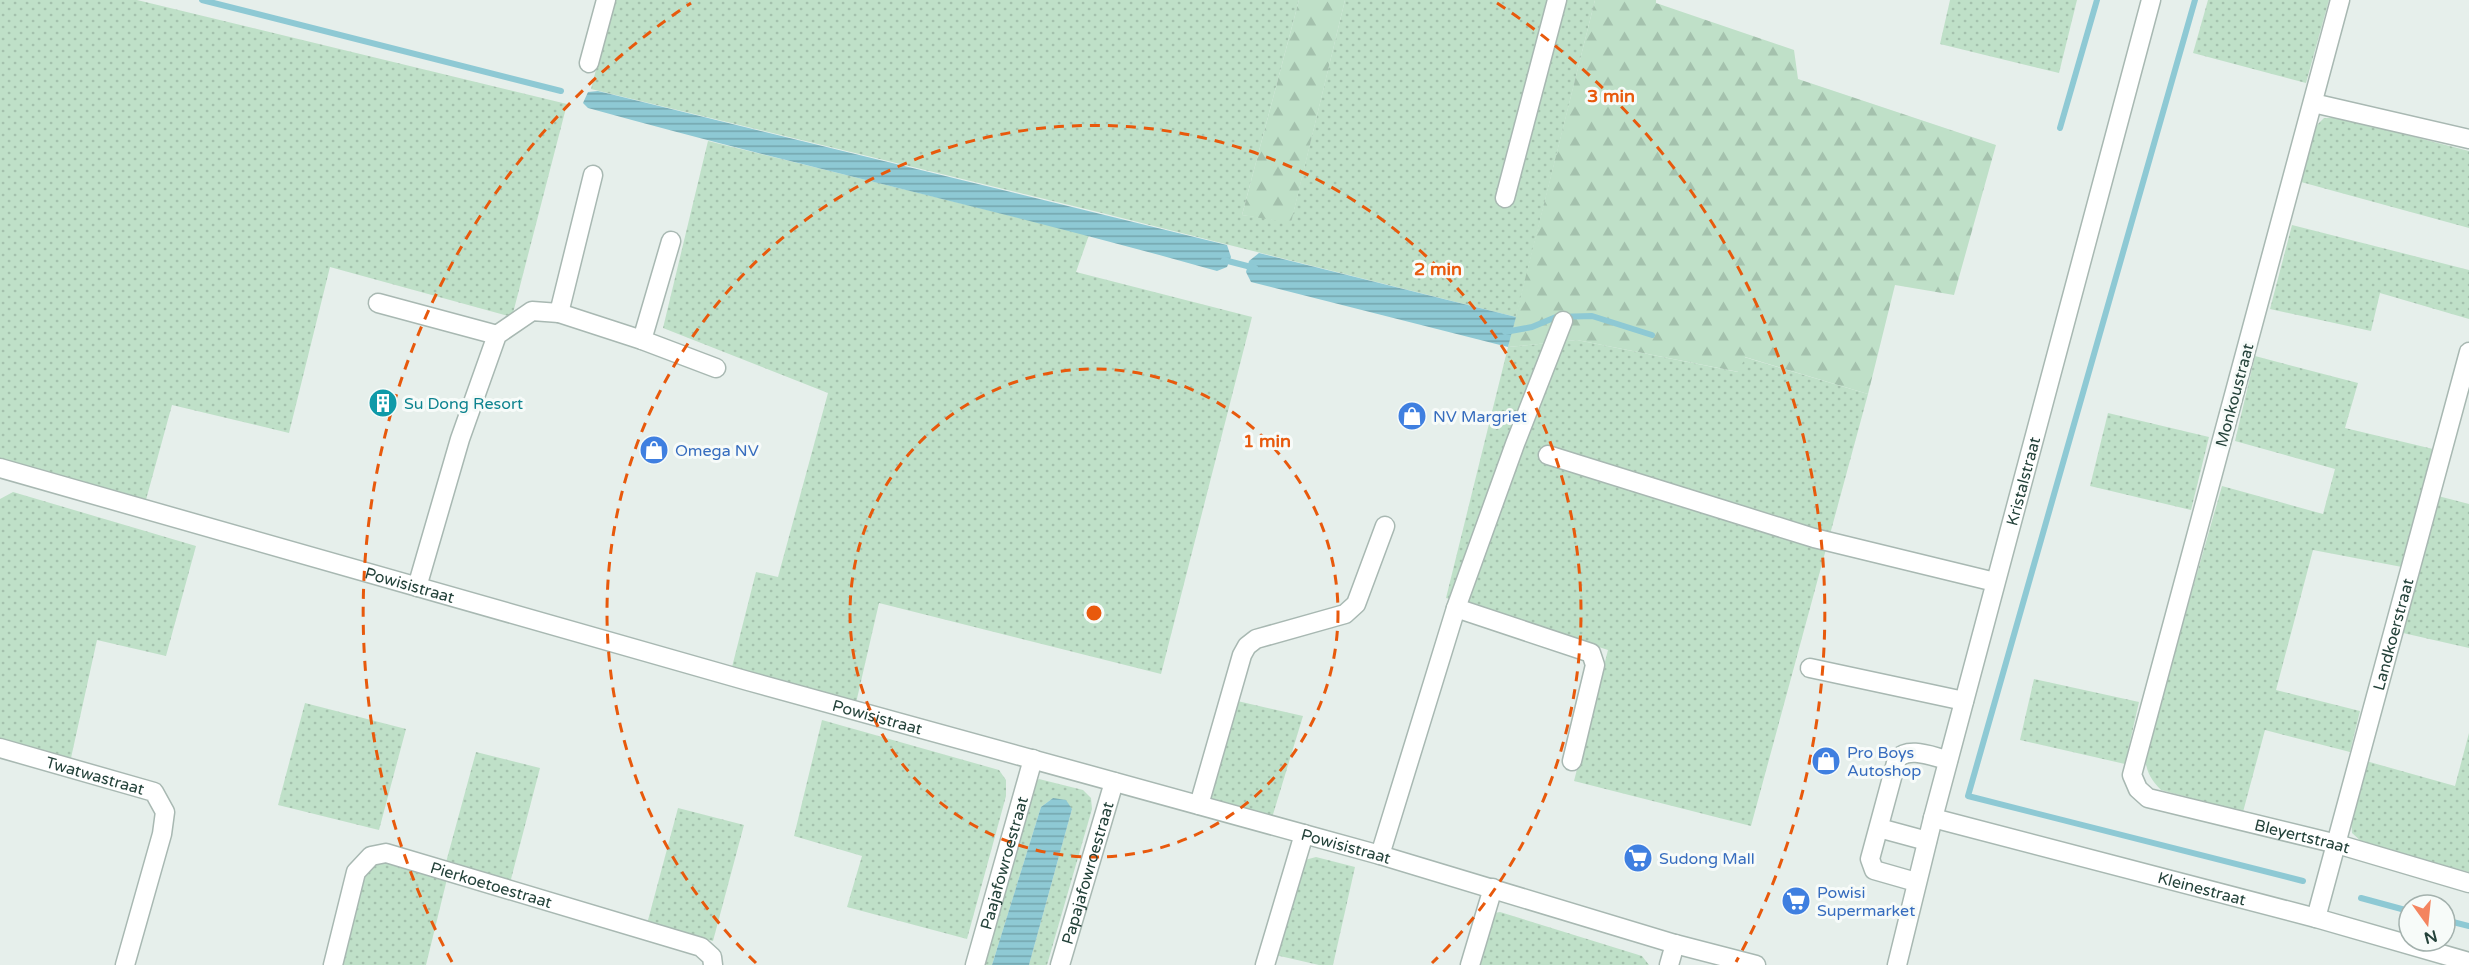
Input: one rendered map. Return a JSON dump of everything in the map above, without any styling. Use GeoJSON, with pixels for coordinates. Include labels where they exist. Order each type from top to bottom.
{"type":"FeatureCollection","features":[{"type":"Feature","properties":{"kind":"street"},"geometry":{"type":"LineString","coordinates":[[589,63],[606,0]]}},
{"type":"Feature","properties":{"kind":"street"},"geometry":{"type":"LineString","coordinates":[[1505,198],[1557,0]]}},
{"type":"Feature","properties":{"kind":"street","name":"Kristalstraat"},"geometry":{"type":"LineString","coordinates":[[1897,965],[1948,760],[2151,0]]}},
{"type":"Feature","properties":{"kind":"street","name":"Monkoustraat"},"geometry":{"type":"LineString","coordinates":[[2138,789],[2132,775],[2340,0]]}},
{"type":"Feature","properties":{"kind":"street"},"geometry":{"type":"LineString","coordinates":[[2313,103],[2469,139]]}},
{"type":"Feature","properties":{"kind":"street"},"geometry":{"type":"LineString","coordinates":[[560,313],[594,175]]}},
{"type":"Feature","properties":{"kind":"street"},"geometry":{"type":"LineString","coordinates":[[642,340],[671,242]]}},
{"type":"Feature","properties":{"kind":"street"},"geometry":{"type":"LineString","coordinates":[[378,303],[497,335]]}},
{"type":"Feature","properties":{"kind":"street"},"geometry":{"type":"LineString","coordinates":[[417,587],[460,440],[497,335],[532,311],[560,313],[642,340],[716,368]]}},
{"type":"Feature","properties":{"kind":"street"},"geometry":{"type":"LineString","coordinates":[[1380,855],[1456,608],[1515,444],[1563,321]]}},
{"type":"Feature","properties":{"kind":"street","name":"Landkoerstraat"},"geometry":{"type":"LineString","coordinates":[[2316,918],[2469,352]]}},
{"type":"Feature","properties":{"kind":"street"},"geometry":{"type":"LineString","coordinates":[[1548,455],[1814,538],[1995,582]]}},
{"type":"Feature","properties":{"kind":"street","name":"Powisistraat"},"geometry":{"type":"LineString","coordinates":[[0,468],[417,587],[1380,855],[1675,944],[1756,965]]}},
{"type":"Feature","properties":{"kind":"street"},"geometry":{"type":"LineString","coordinates":[[1198,805],[1242,655],[1247,646],[1256,639],[1351,610],[1356,604],[1385,526]]}},
{"type":"Feature","properties":{"kind":"street"},"geometry":{"type":"LineString","coordinates":[[1456,608],[1591,653],[1596,664],[1572,761]]}},
{"type":"Feature","properties":{"kind":"street"},"geometry":{"type":"LineString","coordinates":[[1810,668],[1964,701]]}},
{"type":"Feature","properties":{"kind":"street","name":"Twatwastraat"},"geometry":{"type":"LineString","coordinates":[[0,748],[154,792],[165,812],[162,834],[124,965]]}},
{"type":"Feature","properties":{"kind":"street"},"geometry":{"type":"LineString","coordinates":[[1916,882],[1874,870],[1870,859],[1897,759],[1909,752],[1948,760]]}},
{"type":"Feature","properties":{"kind":"street","name":"Paajafowroestraat"},"geometry":{"type":"LineString","coordinates":[[975,965],[1033,759]]}},
{"type":"Feature","properties":{"kind":"street","name":"Papajafowroestraat"},"geometry":{"type":"LineString","coordinates":[[1060,965],[1114,782]]}},
{"type":"Feature","properties":{"kind":"street","name":"Bleyertstraat"},"geometry":{"type":"LineString","coordinates":[[2138,789],[2148,798],[2337,844],[2469,883]]}},
{"type":"Feature","properties":{"kind":"street","name":"Kleinestraat"},"geometry":{"type":"LineString","coordinates":[[1933,818],[2316,918],[2469,962]]}},
{"type":"Feature","properties":{"kind":"street"},"geometry":{"type":"LineString","coordinates":[[1879,828],[1927,841]]}},
{"type":"Feature","properties":{"kind":"street"},"geometry":{"type":"LineString","coordinates":[[1265,965],[1304,834]]}},
{"type":"Feature","properties":{"kind":"street","name":"Pierkoetoestraat"},"geometry":{"type":"LineString","coordinates":[[333,965],[356,872],[371,856],[386,853],[701,947],[712,957],[713,965]]}},
{"type":"Feature","properties":{"kind":"street"},"geometry":{"type":"LineString","coordinates":[[1470,965],[1493,888]]}},
{"type":"Feature","properties":{"kind":"street"},"geometry":{"type":"LineString","coordinates":[[1669,965],[1675,944]]}},
{"type":"Feature","properties":{"kind":"green space"},"geometry":{"type":"Polygon","coordinates":[[[0,0],[137,0],[567,104],[512,317],[330,267],[289,433],[172,405],[144,507],[0,467],[0,0]]]}},
{"type":"Feature","properties":{"kind":"green space"},"geometry":{"type":"Polygon","coordinates":[[[614,0],[1299,0],[1242,215],[1291,222],[1345,0],[1595,0],[1516,317],[1098,212],[591,89],[614,0]]]}},
{"type":"Feature","properties":{"kind":"green space"},"geometry":{"type":"Polygon","coordinates":[[[1299,0],[1345,0],[1291,223],[1242,215],[1299,0]]]}},
{"type":"Feature","properties":{"kind":"green space"},"geometry":{"type":"Polygon","coordinates":[[[1595,0],[1656,0],[1656,3],[1794,50],[1798,79],[1996,145],[1954,295],[1895,285],[1868,394],[1745,357],[1739,372],[1577,340],[1508,347],[1595,0]]]}},
{"type":"Feature","properties":{"kind":"green space"},"geometry":{"type":"Polygon","coordinates":[[[1950,0],[2077,0],[2059,73],[1940,44],[1950,0]]]}},
{"type":"Feature","properties":{"kind":"green space"},"geometry":{"type":"Polygon","coordinates":[[[2208,0],[2329,0],[2306,83],[2193,53],[2208,0]]]}},
{"type":"Feature","properties":{"kind":"green space"},"geometry":{"type":"Polygon","coordinates":[[[2324,118],[2341,118],[2469,151],[2469,228],[2301,182],[2315,127],[2324,118]]]}},
{"type":"Feature","properties":{"kind":"green space"},"geometry":{"type":"Polygon","coordinates":[[[708,141],[1089,235],[1076,272],[1252,317],[1161,674],[879,603],[856,703],[731,671],[756,572],[778,577],[828,393],[663,328],[708,141]]]}},
{"type":"Feature","properties":{"kind":"green space"},"geometry":{"type":"Polygon","coordinates":[[[2292,225],[2469,270],[2469,319],[2380,293],[2371,331],[2270,309],[2292,225]]]}},
{"type":"Feature","properties":{"kind":"green space"},"geometry":{"type":"Polygon","coordinates":[[[1577,340],[1738,372],[1744,357],[1868,394],[1751,826],[1574,781],[1608,650],[1446,598],[1508,347],[1577,340]]]}},
{"type":"Feature","properties":{"kind":"green space"},"geometry":{"type":"Polygon","coordinates":[[[2255,356],[2358,383],[2345,428],[2433,449],[2402,567],[2313,550],[2276,690],[2360,711],[2350,752],[2265,730],[2243,812],[2161,790],[2149,774],[2145,755],[2222,486],[2323,514],[2335,469],[2235,441],[2255,356]]]}},
{"type":"Feature","properties":{"kind":"green space"},"geometry":{"type":"Polygon","coordinates":[[[2108,413],[2209,437],[2191,510],[2090,486],[2108,413]]]}},
{"type":"Feature","properties":{"kind":"green space"},"geometry":{"type":"Polygon","coordinates":[[[13,492],[196,546],[166,656],[97,640],[71,758],[0,740],[0,499],[13,492]]]}},
{"type":"Feature","properties":{"kind":"green space"},"geometry":{"type":"Polygon","coordinates":[[[2438,496],[2469,504],[2469,648],[2403,633],[2438,496]]]}},
{"type":"Feature","properties":{"kind":"green space"},"geometry":{"type":"Polygon","coordinates":[[[2034,679],[2139,702],[2125,764],[2020,740],[2034,679]]]}},
{"type":"Feature","properties":{"kind":"green space"},"geometry":{"type":"Polygon","coordinates":[[[1233,700],[1303,716],[1271,821],[1207,805],[1233,700]]]}},
{"type":"Feature","properties":{"kind":"green space"},"geometry":{"type":"Polygon","coordinates":[[[305,703],[406,729],[379,830],[278,805],[305,703]]]}},
{"type":"Feature","properties":{"kind":"green space"},"geometry":{"type":"Polygon","coordinates":[[[822,720],[999,770],[1006,780],[1006,796],[967,939],[847,907],[862,856],[794,836],[822,720]]]}},
{"type":"Feature","properties":{"kind":"green space"},"geometry":{"type":"Polygon","coordinates":[[[2469,733],[2469,872],[2363,843],[2352,833],[2351,819],[2366,761],[2455,786],[2469,733]]]}},
{"type":"Feature","properties":{"kind":"green space"},"geometry":{"type":"Polygon","coordinates":[[[476,752],[540,768],[510,883],[445,866],[476,752]]]}},
{"type":"Feature","properties":{"kind":"green space"},"geometry":{"type":"Polygon","coordinates":[[[1039,779],[1083,790],[1091,798],[1092,809],[1047,965],[1029,965],[1072,809],[1053,798],[1041,807],[992,965],[978,965],[1031,784],[1039,779]]]}},
{"type":"Feature","properties":{"kind":"green space"},"geometry":{"type":"Polygon","coordinates":[[[678,808],[744,825],[713,941],[647,924],[678,808]]]}},
{"type":"Feature","properties":{"kind":"green space"},"geometry":{"type":"Polygon","coordinates":[[[1316,857],[1355,867],[1333,965],[1319,965],[1271,954],[1305,860],[1316,857]]]}},
{"type":"Feature","properties":{"kind":"green space"},"geometry":{"type":"Polygon","coordinates":[[[385,863],[447,879],[426,965],[339,965],[360,880],[374,865],[385,863]]]}},
{"type":"Feature","properties":{"kind":"green space"},"geometry":{"type":"Polygon","coordinates":[[[1500,912],[1642,956],[1649,965],[1470,965],[1489,914],[1500,912]]]}},
{"type":"Feature","properties":{"kind":"water"},"geometry":{"type":"Polygon","coordinates":[[[598,91],[1227,245],[1231,257],[1227,267],[1217,271],[1139,249],[745,150],[588,108],[583,103],[588,92],[598,91]]]}},
{"type":"Feature","properties":{"kind":"water"},"geometry":{"type":"Polygon","coordinates":[[[1259,253],[1516,317],[1508,347],[1251,282],[1246,272],[1249,261],[1259,253]]]}},
{"type":"Feature","properties":{"kind":"water"},"geometry":{"type":"Polygon","coordinates":[[[1053,798],[1066,800],[1072,809],[1029,965],[992,965],[1041,807],[1053,798]]]}},
{"type":"Feature","properties":{"kind":"waterway"},"geometry":{"type":"LineString","coordinates":[[202,0],[561,91]]}},
{"type":"Feature","properties":{"kind":"waterway"},"geometry":{"type":"LineString","coordinates":[[2060,128],[2097,0]]}},
{"type":"Feature","properties":{"kind":"waterway"},"geometry":{"type":"LineString","coordinates":[[2195,0],[1968,796],[2303,881]]}},
{"type":"Feature","properties":{"kind":"waterway"},"geometry":{"type":"LineString","coordinates":[[1224,260],[1255,268]]}},
{"type":"Feature","properties":{"kind":"waterway"},"geometry":{"type":"LineString","coordinates":[[1505,332],[1532,327],[1556,317],[1592,316],[1652,335]]}},
{"type":"Feature","properties":{"kind":"waterway"},"geometry":{"type":"LineString","coordinates":[[2361,898],[2397,908]]}},
{"type":"Feature","properties":{"kind":"waterway"},"geometry":{"type":"LineString","coordinates":[[2457,923],[2469,926]]}},
{"type":"Feature","properties":{"kind":"place","name":"Su Dong Resort"},"geometry":{"type":"Point","coordinates":[383,403]}},
{"type":"Feature","properties":{"kind":"place","name":"NV Margriet"},"geometry":{"type":"Point","coordinates":[1412,416]}},
{"type":"Feature","properties":{"kind":"place","name":"Omega NV"},"geometry":{"type":"Point","coordinates":[654,450]}},
{"type":"Feature","properties":{"kind":"place","name":"Pro Boys Autoshop"},"geometry":{"type":"Point","coordinates":[1826,761]}},
{"type":"Feature","properties":{"kind":"place","name":"Sudong Mall"},"geometry":{"type":"Point","coordinates":[1638,858]}},
{"type":"Feature","properties":{"kind":"place","name":"Powisi Supermarket"},"geometry":{"type":"Point","coordinates":[1796,901]}}]}
